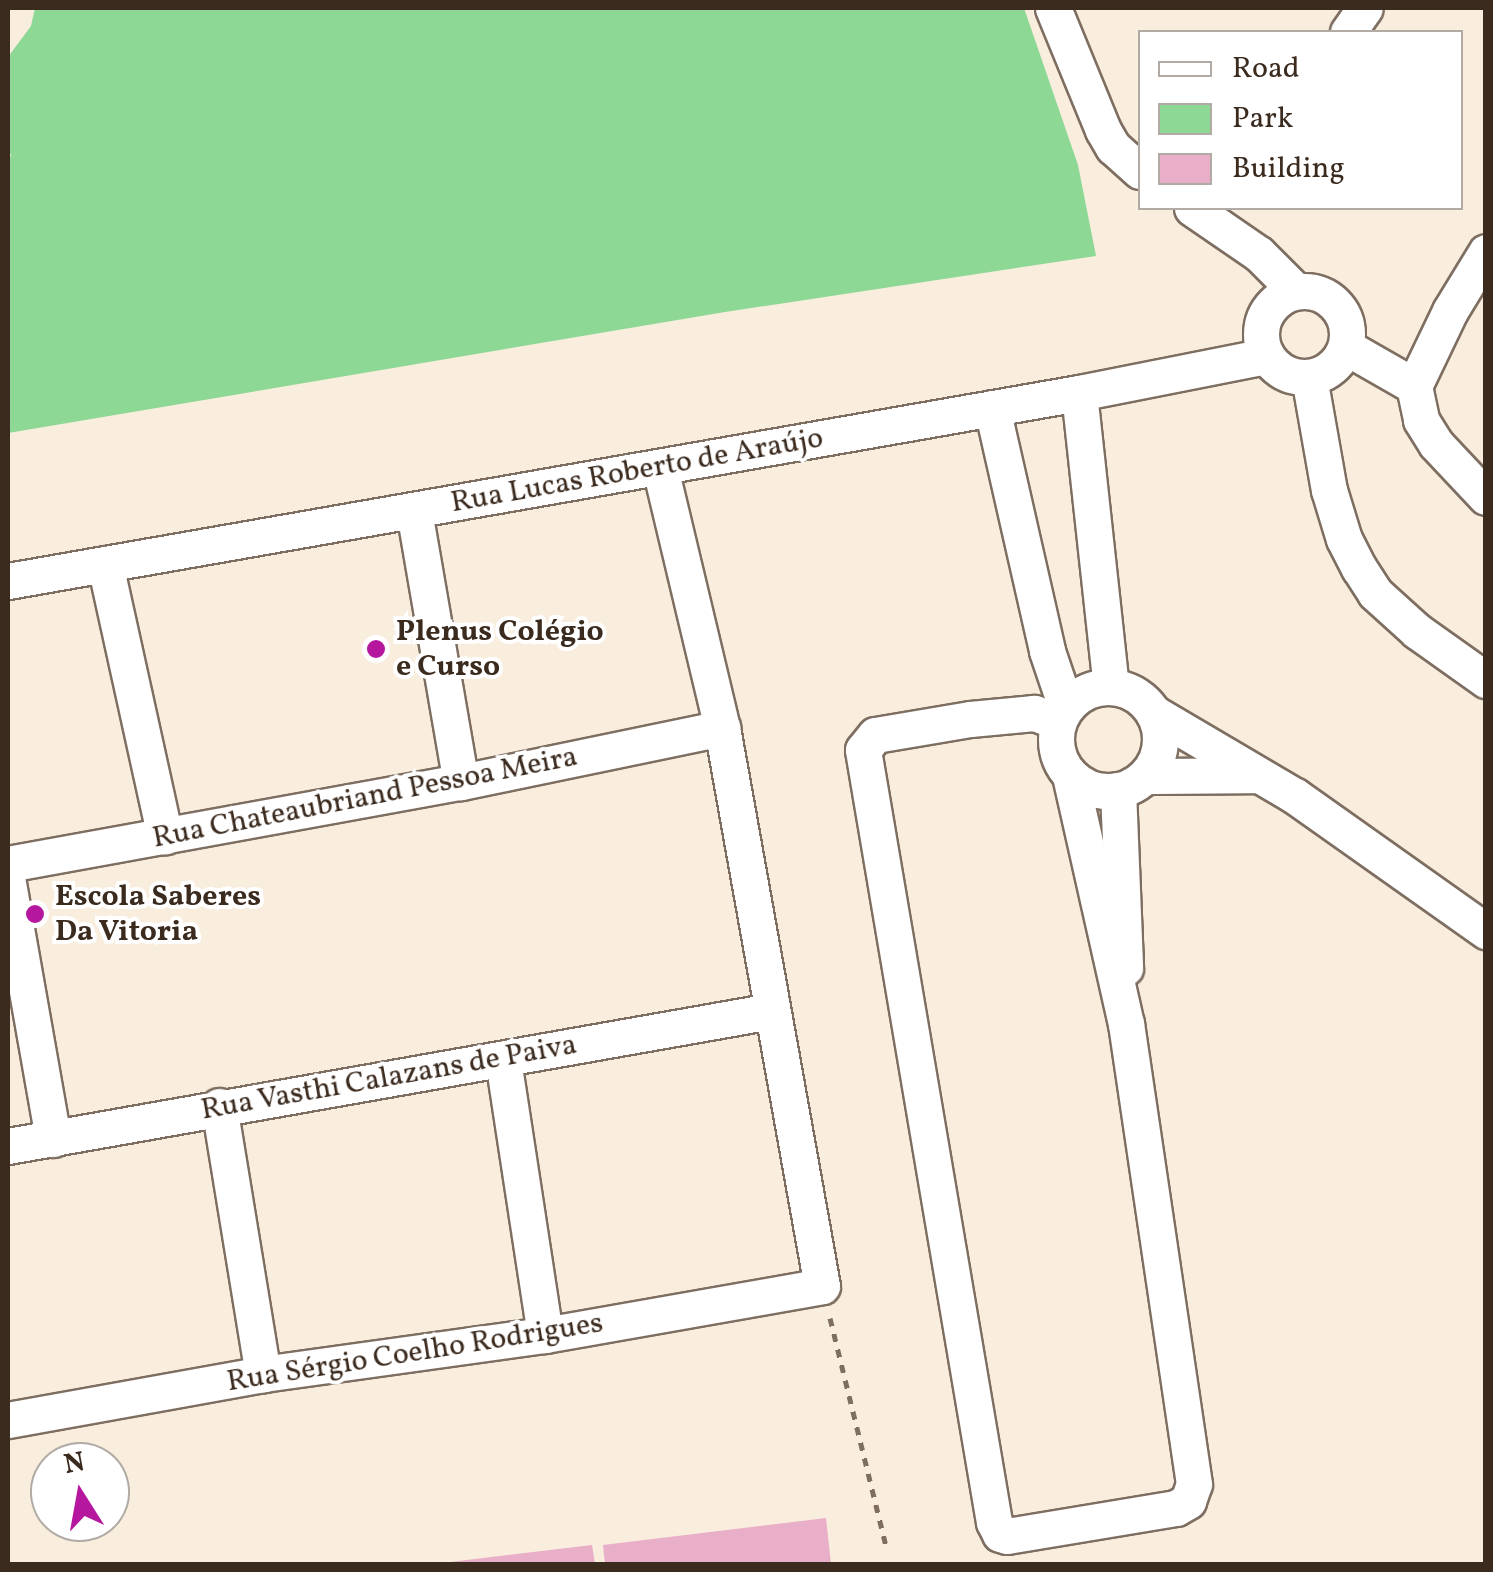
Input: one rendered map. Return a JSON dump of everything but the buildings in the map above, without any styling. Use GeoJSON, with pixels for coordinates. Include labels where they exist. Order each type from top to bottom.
{"type":"FeatureCollection","features":[{"type":"Feature","properties":{"kind":"street"},"geometry":{"type":"LineString","coordinates":[[1349,30],[1365,8]]}},
{"type":"Feature","properties":{"kind":"street"},"geometry":{"type":"LineString","coordinates":[[1062,15],[1103,130],[1113,147],[1138,169]]}},
{"type":"Feature","properties":{"kind":"street"},"geometry":{"type":"LineString","coordinates":[[1215,214],[1296,290],[1331,298],[1343,312],[1348,330],[1346,347],[1338,362],[1308,377],[1292,376],[1266,356],[1260,340],[1268,308],[1296,290]]}},
{"type":"Feature","properties":{"kind":"street"},"geometry":{"type":"LineString","coordinates":[[1486,252],[1450,311],[1414,386],[1421,420],[1436,444],[1486,497]]}},
{"type":"Feature","properties":{"kind":"street"},"geometry":{"type":"LineString","coordinates":[[1346,347],[1414,386]]}},
{"type":"Feature","properties":{"kind":"street","name":"Rua Lucas Roberto de Araújo"},"geometry":{"type":"LineString","coordinates":[[8,581],[660,468],[1266,356]]}},
{"type":"Feature","properties":{"kind":"street"},"geometry":{"type":"LineString","coordinates":[[1308,377],[1344,539],[1375,593],[1417,631],[1486,680]]}},
{"type":"Feature","properties":{"kind":"street"},"geometry":{"type":"LineString","coordinates":[[1078,393],[1111,686]]}},
{"type":"Feature","properties":{"kind":"street"},"geometry":{"type":"LineString","coordinates":[[992,408],[1062,715],[1057,752],[1070,775],[1126,1024],[1193,1490],[1188,1501],[1176,1508],[1007,1536],[1000,1534],[994,1522],[862,750],[875,735],[970,719],[1062,715]]}},
{"type":"Feature","properties":{"kind":"street"},"geometry":{"type":"LineString","coordinates":[[660,468],[722,728],[822,1286]]}},
{"type":"Feature","properties":{"kind":"street"},"geometry":{"type":"LineString","coordinates":[[414,511],[462,782]]}},
{"type":"Feature","properties":{"kind":"street"},"geometry":{"type":"LineString","coordinates":[[106,564],[165,836]]}},
{"type":"Feature","properties":{"kind":"street"},"geometry":{"type":"LineString","coordinates":[[1062,715],[1078,695],[1111,686],[1128,690],[1154,713],[1296,796],[1486,930]]}},
{"type":"Feature","properties":{"kind":"street"},"geometry":{"type":"LineString","coordinates":[[1126,1024],[1131,783],[1160,746],[1154,713]]}},
{"type":"Feature","properties":{"kind":"street","name":"Rua Chateaubriand Pessoa Meira"},"geometry":{"type":"LineString","coordinates":[[8,864],[462,782],[722,728]]}},
{"type":"Feature","properties":{"kind":"street"},"geometry":{"type":"LineString","coordinates":[[1070,775],[1084,785],[1256,776]]}},
{"type":"Feature","properties":{"kind":"street"},"geometry":{"type":"LineString","coordinates":[[8,883],[54,1139]]}},
{"type":"Feature","properties":{"kind":"street","name":"Rua Vasthi Calazans de Paiva"},"geometry":{"type":"LineString","coordinates":[[8,1146],[771,1012]]}},
{"type":"Feature","properties":{"kind":"street"},"geometry":{"type":"LineString","coordinates":[[503,1060],[545,1335]]}},
{"type":"Feature","properties":{"kind":"street"},"geometry":{"type":"LineString","coordinates":[[219,1106],[263,1374]]}},
{"type":"Feature","properties":{"kind":"street","name":"Rua Sérgio Coelho Rodrigues"},"geometry":{"type":"LineString","coordinates":[[8,1420],[263,1374],[545,1335],[822,1286]]}},
{"type":"Feature","properties":{"kind":"path"},"geometry":{"type":"LineString","coordinates":[[822,1286],[887,1550]]}},
{"type":"Feature","properties":{"kind":"green space"},"geometry":{"type":"Polygon","coordinates":[[[35,8],[1024,8],[1078,165],[1096,256],[725,312],[8,433],[8,57],[31,26],[35,8]]]}},
{"type":"Feature","properties":{"kind":"place","name":"Plenus Colégio e Curso"},"geometry":{"type":"Point","coordinates":[376,649]}},
{"type":"Feature","properties":{"kind":"place","name":"Escola Saberes Da Vitoria"},"geometry":{"type":"Point","coordinates":[35,914]}}]}
